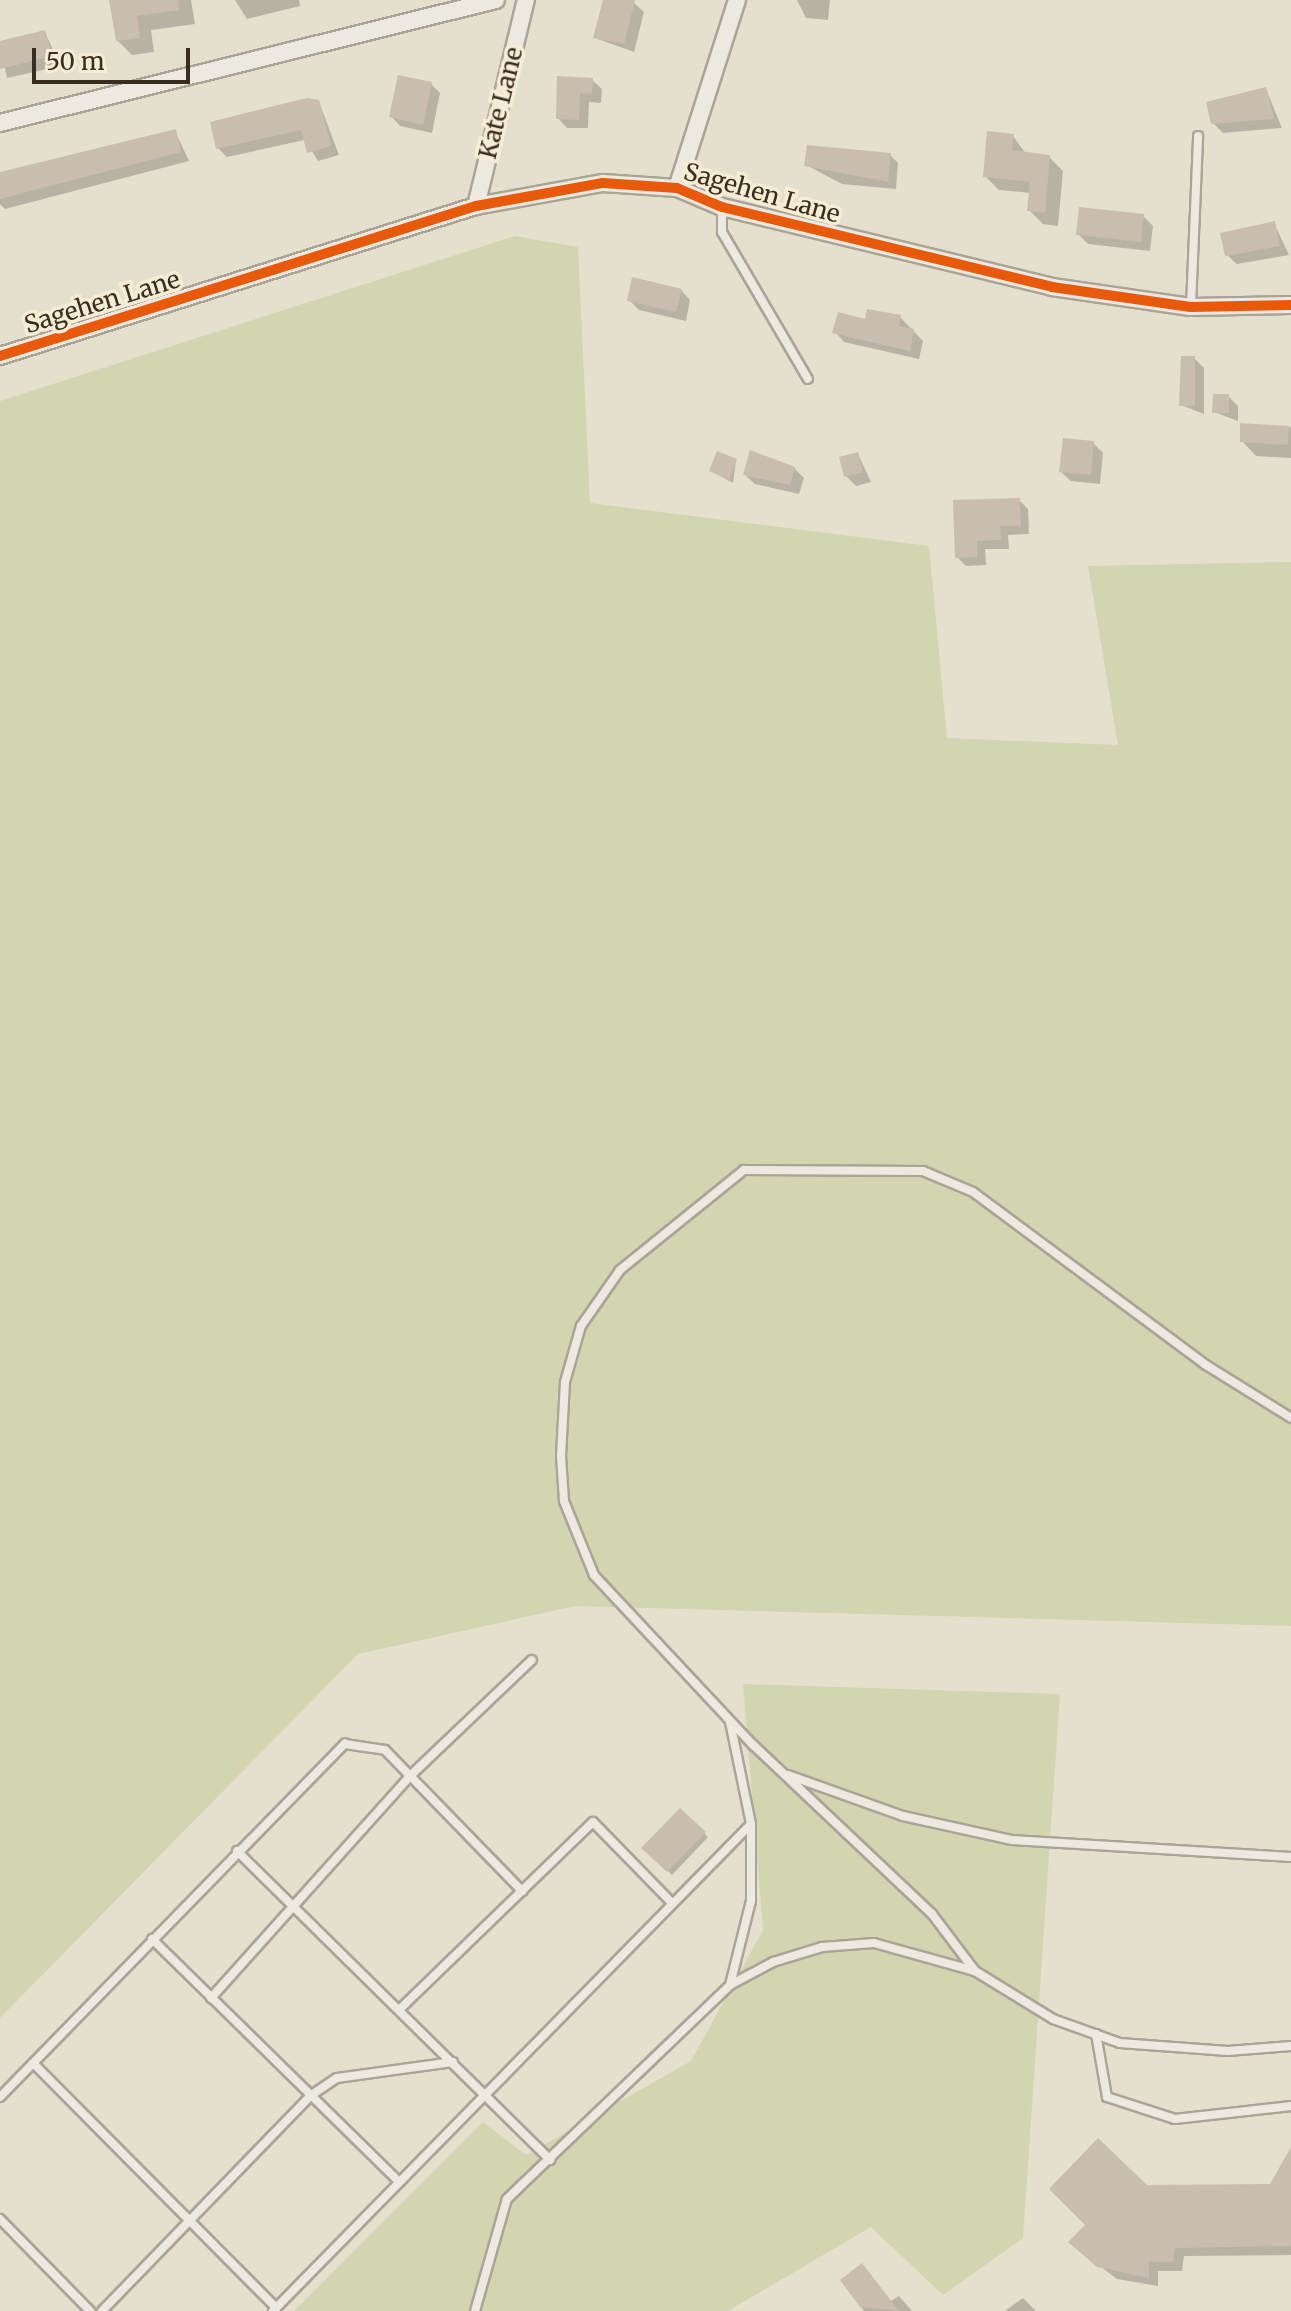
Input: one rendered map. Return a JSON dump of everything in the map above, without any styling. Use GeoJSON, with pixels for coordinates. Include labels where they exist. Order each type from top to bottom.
{"type":"FeatureCollection","features":[{"type":"Feature","properties":{"kind":"street"},"geometry":{"type":"LineString","coordinates":[[0,123],[496,0]]}},
{"type":"Feature","properties":{"kind":"street","name":"Kate Lane"},"geometry":{"type":"LineString","coordinates":[[476,206],[526,0]]}},
{"type":"Feature","properties":{"kind":"street"},"geometry":{"type":"LineString","coordinates":[[677,188],[737,0]]}},
{"type":"Feature","properties":{"kind":"street","name":"Sagehen Lane"},"geometry":{"type":"LineString","coordinates":[[0,356],[476,206],[603,183],[677,188],[722,207],[1052,287],[1191,307],[1291,305]]}},
{"type":"Feature","properties":{"kind":"lane"},"geometry":{"type":"LineString","coordinates":[[1191,307],[1198,136]]}},
{"type":"Feature","properties":{"kind":"lane"},"geometry":{"type":"LineString","coordinates":[[722,207],[722,232],[808,379]]}},
{"type":"Feature","properties":{"kind":"lane"},"geometry":{"type":"LineString","coordinates":[[975,1971],[932,1914],[730,1721],[594,1575],[564,1501],[561,1456],[565,1382],[581,1326],[620,1270],[744,1170],[825,1165],[923,1171],[973,1192],[1206,1365],[1291,1418]]}},
{"type":"Feature","properties":{"kind":"lane"},"geometry":{"type":"LineString","coordinates":[[211,1998],[410,1776],[532,1660]]}},
{"type":"Feature","properties":{"kind":"lane"},"geometry":{"type":"LineString","coordinates":[[730,1721],[751,1824],[751,1901],[730,1985]]}},
{"type":"Feature","properties":{"kind":"lane"},"geometry":{"type":"LineString","coordinates":[[0,2097],[237,1851],[345,1744],[385,1750],[522,1891]]}},
{"type":"Feature","properties":{"kind":"lane"},"geometry":{"type":"LineString","coordinates":[[783,1774],[903,1816],[1012,1840],[1291,1857]]}},
{"type":"Feature","properties":{"kind":"lane"},"geometry":{"type":"LineString","coordinates":[[401,2008],[593,1822],[672,1903]]}},
{"type":"Feature","properties":{"kind":"lane"},"geometry":{"type":"LineString","coordinates":[[33,2063],[193,2217],[274,2310],[751,1824]]}},
{"type":"Feature","properties":{"kind":"lane"},"geometry":{"type":"LineString","coordinates":[[237,1851],[401,2008],[550,2160]]}},
{"type":"Feature","properties":{"kind":"lane"},"geometry":{"type":"LineString","coordinates":[[152,1939],[399,2182]]}},
{"type":"Feature","properties":{"kind":"lane"},"geometry":{"type":"LineString","coordinates":[[475,2311],[507,2199],[730,1985],[822,1947],[874,1943],[975,1971],[1053,2019],[1096,2034],[1228,2051],[1291,2046]]}},
{"type":"Feature","properties":{"kind":"lane"},"geometry":{"type":"LineString","coordinates":[[1096,2034],[1107,2097],[1175,2119],[1291,2106]]}},
{"type":"Feature","properties":{"kind":"lane"},"geometry":{"type":"LineString","coordinates":[[102,2311],[310,2096],[337,2078],[453,2062]]}},
{"type":"Feature","properties":{"kind":"lane"},"geometry":{"type":"LineString","coordinates":[[0,2219],[90,2311]]}},
{"type":"Feature","properties":{"kind":"green space"},"geometry":{"type":"Polygon","coordinates":[[[515,236],[578,247],[590,503],[929,546],[947,738],[1118,745],[1088,566],[1291,562],[1291,1626],[575,1606],[358,1654],[0,2018],[0,401],[515,236]]]}},
{"type":"Feature","properties":{"kind":"green space"},"geometry":{"type":"Polygon","coordinates":[[[743,1684],[1060,1694],[1023,2238],[943,2295],[871,2227],[728,2311],[294,2311],[483,2122],[526,2155],[691,2061],[763,1930],[743,1684]]]}},
{"type":"Feature","properties":{"kind":"building"},"geometry":{"type":"Polygon","coordinates":[[[109,0],[178,0],[179,10],[137,16],[140,38],[116,41],[109,0]]]}},
{"type":"Feature","properties":{"kind":"building"},"geometry":{"type":"Polygon","coordinates":[[[603,0],[635,0],[624,44],[593,38],[603,0]]]}},
{"type":"Feature","properties":{"kind":"building"},"geometry":{"type":"Polygon","coordinates":[[[45,30],[52,56],[0,69],[0,41],[45,30]]]}},
{"type":"Feature","properties":{"kind":"building"},"geometry":{"type":"Polygon","coordinates":[[[398,75],[432,82],[423,125],[389,117],[398,75]]]}},
{"type":"Feature","properties":{"kind":"building"},"geometry":{"type":"Polygon","coordinates":[[[557,76],[593,78],[592,94],[580,93],[579,120],[556,119],[557,76]]]}},
{"type":"Feature","properties":{"kind":"building"},"geometry":{"type":"Polygon","coordinates":[[[1266,87],[1274,119],[1211,124],[1206,102],[1266,87]]]}},
{"type":"Feature","properties":{"kind":"building"},"geometry":{"type":"Polygon","coordinates":[[[307,98],[319,100],[331,146],[307,153],[301,130],[216,149],[210,122],[307,98]]]}},
{"type":"Feature","properties":{"kind":"building"},"geometry":{"type":"Polygon","coordinates":[[[176,129],[181,152],[0,199],[0,172],[176,129]]]}},
{"type":"Feature","properties":{"kind":"building"},"geometry":{"type":"Polygon","coordinates":[[[987,131],[1014,134],[1012,150],[1050,155],[1045,213],[1027,211],[1030,182],[983,177],[987,131]]]}},
{"type":"Feature","properties":{"kind":"building"},"geometry":{"type":"Polygon","coordinates":[[[807,145],[891,153],[888,182],[804,166],[807,145]]]}},
{"type":"Feature","properties":{"kind":"building"},"geometry":{"type":"Polygon","coordinates":[[[1079,207],[1144,214],[1141,242],[1076,235],[1079,207]]]}},
{"type":"Feature","properties":{"kind":"building"},"geometry":{"type":"Polygon","coordinates":[[[1275,221],[1280,246],[1225,256],[1220,233],[1275,221]]]}},
{"type":"Feature","properties":{"kind":"building"},"geometry":{"type":"Polygon","coordinates":[[[632,277],[682,289],[676,312],[627,301],[632,277]]]}},
{"type":"Feature","properties":{"kind":"building"},"geometry":{"type":"Polygon","coordinates":[[[867,309],[901,315],[899,326],[914,329],[910,351],[832,333],[838,312],[865,319],[867,309]]]}},
{"type":"Feature","properties":{"kind":"building"},"geometry":{"type":"Polygon","coordinates":[[[1181,356],[1195,356],[1195,406],[1179,406],[1181,356]]]}},
{"type":"Feature","properties":{"kind":"building"},"geometry":{"type":"Polygon","coordinates":[[[1213,394],[1229,394],[1229,413],[1212,413],[1213,394]]]}},
{"type":"Feature","properties":{"kind":"building"},"geometry":{"type":"Polygon","coordinates":[[[1240,423],[1289,426],[1288,445],[1240,442],[1240,423]]]}},
{"type":"Feature","properties":{"kind":"building"},"geometry":{"type":"Polygon","coordinates":[[[1063,438],[1094,441],[1091,475],[1059,472],[1063,438]]]}},
{"type":"Feature","properties":{"kind":"building"},"geometry":{"type":"Polygon","coordinates":[[[750,450],[795,467],[790,485],[743,475],[750,450]]]}},
{"type":"Feature","properties":{"kind":"building"},"geometry":{"type":"Polygon","coordinates":[[[717,451],[737,459],[729,480],[709,471],[717,451]]]}},
{"type":"Feature","properties":{"kind":"building"},"geometry":{"type":"Polygon","coordinates":[[[858,452],[863,472],[844,477],[839,457],[858,452]]]}},
{"type":"Feature","properties":{"kind":"building"},"geometry":{"type":"Polygon","coordinates":[[[1020,498],[1021,526],[1000,526],[1001,540],[977,541],[977,557],[955,558],[953,500],[1020,498]]]}},
{"type":"Feature","properties":{"kind":"building"},"geometry":{"type":"Polygon","coordinates":[[[680,1808],[706,1832],[667,1872],[641,1848],[680,1808]]]}},
{"type":"Feature","properties":{"kind":"building"},"geometry":{"type":"Polygon","coordinates":[[[1098,2138],[1147,2185],[1270,2184],[1291,2147],[1291,2246],[1175,2248],[1173,2262],[1149,2262],[1149,2278],[1097,2267],[1068,2242],[1085,2225],[1049,2189],[1098,2138]]]}},
{"type":"Feature","properties":{"kind":"building"},"geometry":{"type":"Polygon","coordinates":[[[862,2263],[899,2311],[860,2307],[840,2280],[862,2263]]]}},
{"type":"Feature","properties":{"kind":"cycle path"},"geometry":{"type":"LineString","coordinates":[[0,356],[476,206],[603,183],[677,188],[722,207],[1052,287],[1191,307],[1291,305]]}}]}
